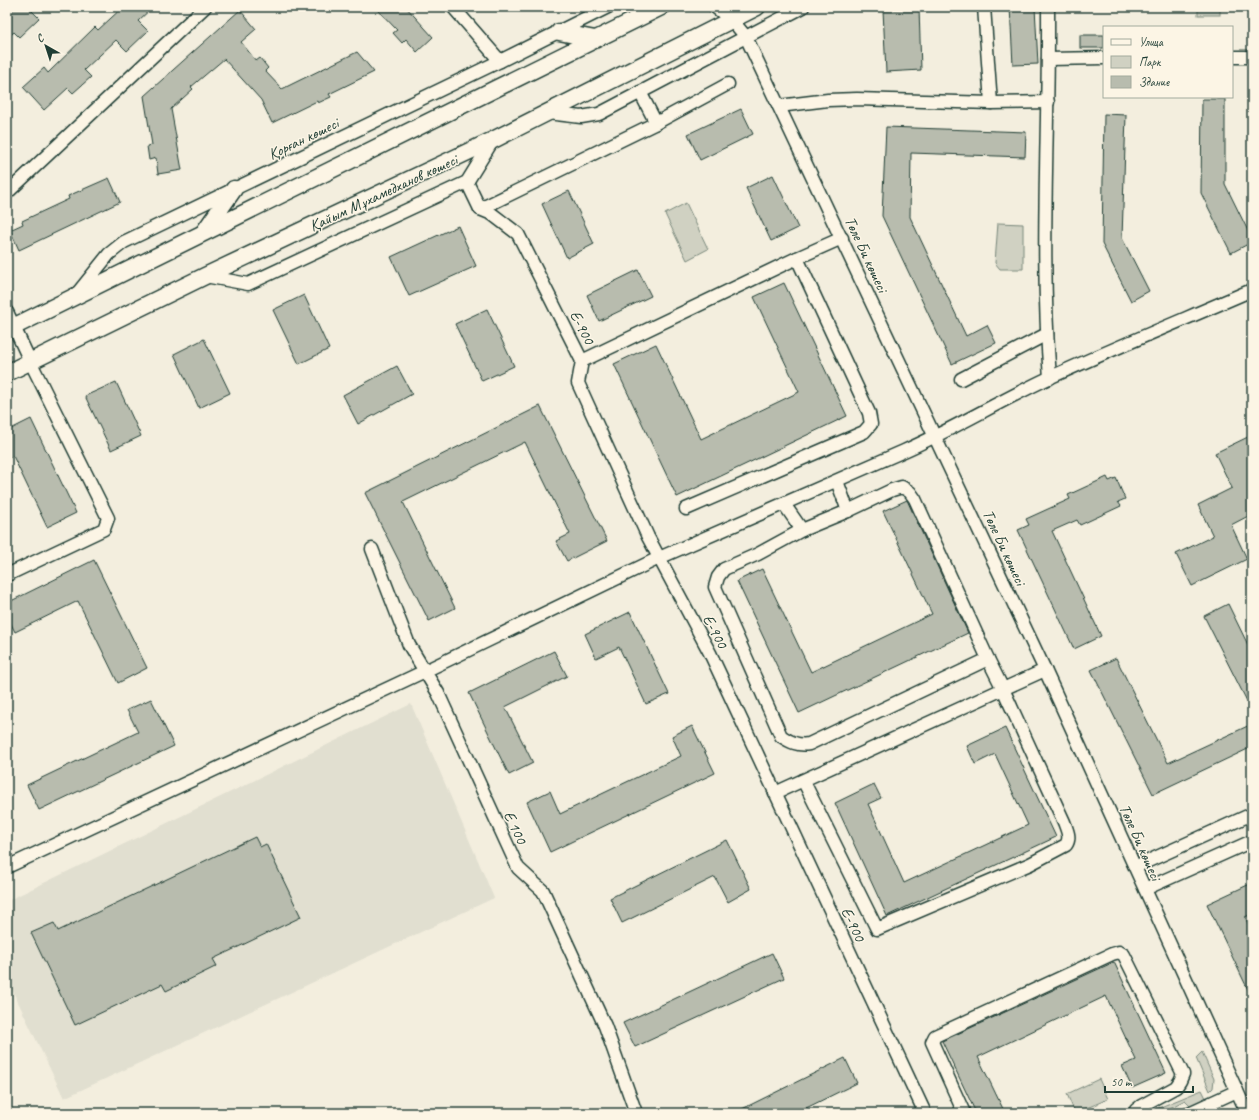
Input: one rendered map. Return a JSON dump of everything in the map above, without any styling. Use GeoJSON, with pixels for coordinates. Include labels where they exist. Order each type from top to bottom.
{"type":"FeatureCollection","features":[{"type":"Feature","properties":{"kind":"main road"},"geometry":{"type":"LineString","coordinates":[[11,329],[661,7]]}},
{"type":"Feature","properties":{"kind":"main road","name":"Қайым Мұхамедханов көшесі"},"geometry":{"type":"LineString","coordinates":[[7,372],[205,276],[493,140],[757,7]]}},
{"type":"Feature","properties":{"kind":"main road"},"geometry":{"type":"LineString","coordinates":[[559,32],[595,39]]}},
{"type":"Feature","properties":{"kind":"main road"},"geometry":{"type":"LineString","coordinates":[[204,233],[234,189]]}},
{"type":"Feature","properties":{"kind":"street"},"geometry":{"type":"LineString","coordinates":[[7,193],[205,7]]}},
{"type":"Feature","properties":{"kind":"street"},"geometry":{"type":"LineString","coordinates":[[454,7],[500,61]]}},
{"type":"Feature","properties":{"kind":"street","name":"Қорған көшесі"},"geometry":{"type":"LineString","coordinates":[[74,298],[109,254],[124,242],[500,61],[608,7]]}},
{"type":"Feature","properties":{"kind":"street","name":"Төле Би көшесі"},"geometry":{"type":"LineString","coordinates":[[715,7],[732,20],[746,37],[1045,670],[1247,1113]]}},
{"type":"Feature","properties":{"kind":"street"},"geometry":{"type":"LineString","coordinates":[[548,113],[581,117],[599,114],[803,7]]}},
{"type":"Feature","properties":{"kind":"street"},"geometry":{"type":"LineString","coordinates":[[984,7],[991,102]]}},
{"type":"Feature","properties":{"kind":"street"},"geometry":{"type":"LineString","coordinates":[[1048,7],[1045,268],[1046,334],[1050,378]]}},
{"type":"Feature","properties":{"kind":"street"},"geometry":{"type":"LineString","coordinates":[[1233,57],[1252,57]]}},
{"type":"Feature","properties":{"kind":"street"},"geometry":{"type":"LineString","coordinates":[[1048,59],[1103,58]]}},
{"type":"Feature","properties":{"kind":"street"},"geometry":{"type":"LineString","coordinates":[[467,182],[480,208],[656,123],[728,84]]}},
{"type":"Feature","properties":{"kind":"street"},"geometry":{"type":"LineString","coordinates":[[640,92],[656,123]]}},
{"type":"Feature","properties":{"kind":"street"},"geometry":{"type":"LineString","coordinates":[[779,106],[828,100],[857,99],[1048,102]]}},
{"type":"Feature","properties":{"kind":"street"},"geometry":{"type":"LineString","coordinates":[[205,276],[248,284],[467,182],[493,140]]}},
{"type":"Feature","properties":{"kind":"street","name":"E-900"},"geometry":{"type":"LineString","coordinates":[[480,208],[492,214],[518,234],[582,362],[578,383],[648,537],[710,653],[924,1113]]}},
{"type":"Feature","properties":{"kind":"street"},"geometry":{"type":"LineString","coordinates":[[582,362],[797,258],[842,238]]}},
{"type":"Feature","properties":{"kind":"street"},"geometry":{"type":"LineString","coordinates":[[686,509],[864,432],[871,424],[869,413],[797,258]]}},
{"type":"Feature","properties":{"kind":"street"},"geometry":{"type":"LineString","coordinates":[[7,867],[425,671],[659,558],[935,438],[962,422],[1050,378],[1252,290]]}},
{"type":"Feature","properties":{"kind":"street"},"geometry":{"type":"LineString","coordinates":[[7,312],[11,329],[30,361],[108,518],[104,529],[7,575]]}},
{"type":"Feature","properties":{"kind":"street"},"geometry":{"type":"LineString","coordinates":[[961,379],[1046,334]]}},
{"type":"Feature","properties":{"kind":"street"},"geometry":{"type":"LineString","coordinates":[[837,481],[848,511]]}},
{"type":"Feature","properties":{"kind":"street"},"geometry":{"type":"LineString","coordinates":[[803,780],[877,929],[1030,864],[1066,845],[1069,841],[1064,822],[1003,688],[988,659],[915,499],[910,492],[902,487],[892,490],[848,511],[802,530],[758,554],[724,569],[718,577],[715,587],[780,736],[789,742],[801,746],[809,744],[988,659]]}},
{"type":"Feature","properties":{"kind":"street"},"geometry":{"type":"LineString","coordinates":[[784,504],[802,530]]}},
{"type":"Feature","properties":{"kind":"street","name":"E 100"},"geometry":{"type":"LineString","coordinates":[[372,549],[409,645],[438,693],[518,868],[543,891],[605,1026],[636,1113]]}},
{"type":"Feature","properties":{"kind":"street"},"geometry":{"type":"LineString","coordinates":[[775,792],[1045,670]]}},
{"type":"Feature","properties":{"kind":"street"},"geometry":{"type":"LineString","coordinates":[[1135,867],[1252,814]]}},
{"type":"Feature","properties":{"kind":"street"},"geometry":{"type":"LineString","coordinates":[[1144,889],[1252,841]]}},
{"type":"Feature","properties":{"kind":"street"},"geometry":{"type":"LineString","coordinates":[[964,1113],[932,1042],[934,1036],[1105,957],[1119,952],[1124,955],[1183,1074],[1176,1087],[1141,1106],[1134,1113]]}},
{"type":"Feature","properties":{"kind":"street"},"geometry":{"type":"LineString","coordinates":[[1189,1113],[1237,1091]]}},
{"type":"Feature","properties":{"kind":"shaded area"},"geometry":{"type":"Polygon","coordinates":[[[411,704],[494,898],[64,1098],[7,979],[7,901],[411,704]]]}},
{"type":"Feature","properties":{"kind":"green space"},"geometry":{"type":"Polygon","coordinates":[[[1198,7],[1220,7],[1220,15],[1198,15],[1198,7]]]}},
{"type":"Feature","properties":{"kind":"green space"},"geometry":{"type":"Polygon","coordinates":[[[686,203],[708,249],[687,260],[665,214],[686,203]]]}},
{"type":"Feature","properties":{"kind":"green space"},"geometry":{"type":"Polygon","coordinates":[[[998,223],[1023,224],[1023,269],[1000,269],[995,263],[998,223]]]}},
{"type":"Feature","properties":{"kind":"green space"},"geometry":{"type":"Polygon","coordinates":[[[1202,1052],[1214,1079],[1213,1088],[1210,1091],[1196,1058],[1202,1052]]]}},
{"type":"Feature","properties":{"kind":"green space"},"geometry":{"type":"Polygon","coordinates":[[[1099,1079],[1108,1099],[1075,1113],[1067,1094],[1099,1079]]]}},
{"type":"Feature","properties":{"kind":"green space"},"geometry":{"type":"Polygon","coordinates":[[[1202,1090],[1207,1100],[1192,1107],[1185,1100],[1168,1109],[1170,1113],[1151,1113],[1151,1111],[1202,1090]]]}},
{"type":"Feature","properties":{"kind":"building"},"geometry":{"type":"Polygon","coordinates":[[[13,7],[28,7],[39,18],[19,37],[14,32],[7,38],[7,13],[13,7]]]}},
{"type":"Feature","properties":{"kind":"building"},"geometry":{"type":"Polygon","coordinates":[[[123,7],[153,7],[138,21],[148,31],[127,51],[116,40],[84,70],[91,77],[73,93],[68,88],[44,110],[23,87],[44,68],[48,73],[95,27],[98,30],[123,7]]]}},
{"type":"Feature","properties":{"kind":"building"},"geometry":{"type":"Polygon","coordinates":[[[375,7],[406,7],[433,37],[417,52],[406,39],[402,43],[393,33],[397,30],[375,7]]]}},
{"type":"Feature","properties":{"kind":"building"},"geometry":{"type":"Polygon","coordinates":[[[1010,7],[1035,7],[1038,64],[1013,65],[1010,7]]]}},
{"type":"Feature","properties":{"kind":"building"},"geometry":{"type":"Polygon","coordinates":[[[919,8],[921,70],[886,72],[883,10],[919,8]]]}},
{"type":"Feature","properties":{"kind":"building"},"geometry":{"type":"Polygon","coordinates":[[[240,10],[256,29],[241,42],[256,61],[260,58],[268,68],[265,71],[282,89],[357,52],[374,72],[329,94],[331,97],[318,103],[317,101],[272,123],[261,100],[224,59],[191,87],[193,89],[171,109],[182,170],[158,174],[156,158],[149,160],[147,146],[152,145],[144,96],[240,10]]]}},
{"type":"Feature","properties":{"kind":"building"},"geometry":{"type":"Polygon","coordinates":[[[1080,35],[1103,35],[1103,48],[1080,48],[1080,35]]]}},
{"type":"Feature","properties":{"kind":"building"},"geometry":{"type":"Polygon","coordinates":[[[1202,99],[1225,99],[1225,184],[1252,239],[1252,242],[1231,253],[1201,193],[1202,99]]]}},
{"type":"Feature","properties":{"kind":"building"},"geometry":{"type":"Polygon","coordinates":[[[741,109],[753,134],[700,160],[688,134],[741,109]]]}},
{"type":"Feature","properties":{"kind":"building"},"geometry":{"type":"Polygon","coordinates":[[[1104,114],[1126,115],[1122,238],[1149,291],[1131,301],[1102,244],[1104,114]]]}},
{"type":"Feature","properties":{"kind":"building"},"geometry":{"type":"Polygon","coordinates":[[[886,127],[1026,132],[1025,157],[911,153],[910,217],[966,336],[987,325],[996,343],[952,364],[882,216],[886,127]]]}},
{"type":"Feature","properties":{"kind":"building"},"geometry":{"type":"Polygon","coordinates":[[[773,175],[798,228],[771,241],[746,188],[773,175]]]}},
{"type":"Feature","properties":{"kind":"building"},"geometry":{"type":"Polygon","coordinates":[[[109,178],[120,202],[19,250],[10,230],[23,224],[22,221],[69,199],[68,196],[109,178]]]}},
{"type":"Feature","properties":{"kind":"building"},"geometry":{"type":"Polygon","coordinates":[[[569,191],[594,244],[567,258],[542,204],[569,191]]]}},
{"type":"Feature","properties":{"kind":"building"},"geometry":{"type":"Polygon","coordinates":[[[458,226],[476,266],[409,296],[391,257],[458,226]]]}},
{"type":"Feature","properties":{"kind":"building"},"geometry":{"type":"Polygon","coordinates":[[[638,270],[651,296],[599,321],[587,295],[638,270]]]}},
{"type":"Feature","properties":{"kind":"building"},"geometry":{"type":"Polygon","coordinates":[[[784,283],[847,416],[677,497],[614,364],[656,344],[701,439],[799,392],[754,297],[784,283]]]}},
{"type":"Feature","properties":{"kind":"building"},"geometry":{"type":"Polygon","coordinates":[[[304,295],[329,349],[299,364],[273,310],[304,295]]]}},
{"type":"Feature","properties":{"kind":"building"},"geometry":{"type":"Polygon","coordinates":[[[487,309],[514,366],[482,381],[455,324],[487,309]]]}},
{"type":"Feature","properties":{"kind":"building"},"geometry":{"type":"Polygon","coordinates":[[[204,339],[230,393],[199,408],[174,354],[204,339]]]}},
{"type":"Feature","properties":{"kind":"building"},"geometry":{"type":"Polygon","coordinates":[[[397,366],[412,394],[358,424],[343,395],[397,366]]]}},
{"type":"Feature","properties":{"kind":"building"},"geometry":{"type":"Polygon","coordinates":[[[116,382],[141,436],[111,450],[85,396],[116,382]]]}},
{"type":"Feature","properties":{"kind":"building"},"geometry":{"type":"Polygon","coordinates":[[[540,406],[607,541],[567,561],[556,541],[570,534],[525,442],[403,502],[455,608],[429,621],[365,493],[540,406]]]}},
{"type":"Feature","properties":{"kind":"building"},"geometry":{"type":"Polygon","coordinates":[[[31,419],[76,513],[47,527],[13,456],[7,459],[7,431],[31,419]]]}},
{"type":"Feature","properties":{"kind":"building"},"geometry":{"type":"Polygon","coordinates":[[[1252,435],[1252,514],[1231,525],[1247,559],[1192,586],[1176,554],[1213,536],[1198,505],[1232,488],[1215,453],[1252,435]]]}},
{"type":"Feature","properties":{"kind":"building"},"geometry":{"type":"Polygon","coordinates":[[[1107,477],[1109,481],[1116,478],[1125,499],[1118,502],[1121,506],[1080,525],[1077,520],[1052,531],[1101,636],[1074,649],[1018,530],[1029,525],[1026,519],[1070,499],[1068,495],[1107,477]]]}},
{"type":"Feature","properties":{"kind":"building"},"geometry":{"type":"Polygon","coordinates":[[[907,500],[968,633],[799,713],[737,581],[762,569],[811,672],[932,614],[883,511],[907,500]]]}},
{"type":"Feature","properties":{"kind":"building"},"geometry":{"type":"Polygon","coordinates":[[[94,560],[147,668],[118,683],[78,601],[15,632],[7,616],[7,603],[94,560]]]}},
{"type":"Feature","properties":{"kind":"building"},"geometry":{"type":"Polygon","coordinates":[[[1228,604],[1252,653],[1252,711],[1204,616],[1228,604]]]}},
{"type":"Feature","properties":{"kind":"building"},"geometry":{"type":"Polygon","coordinates":[[[630,612],[669,694],[646,704],[619,647],[596,658],[585,634],[630,612]]]}},
{"type":"Feature","properties":{"kind":"building"},"geometry":{"type":"Polygon","coordinates":[[[554,651],[567,676],[505,707],[533,763],[509,775],[469,693],[554,651]]]}},
{"type":"Feature","properties":{"kind":"building"},"geometry":{"type":"Polygon","coordinates":[[[1116,658],[1168,763],[1252,724],[1252,747],[1153,794],[1091,670],[1116,658]]]}},
{"type":"Feature","properties":{"kind":"building"},"geometry":{"type":"Polygon","coordinates":[[[151,699],[174,746],[39,810],[27,785],[138,732],[127,710],[151,699]]]}},
{"type":"Feature","properties":{"kind":"building"},"geometry":{"type":"Polygon","coordinates":[[[692,726],[715,773],[550,852],[527,802],[550,791],[560,814],[681,756],[672,736],[692,726]]]}},
{"type":"Feature","properties":{"kind":"building"},"geometry":{"type":"Polygon","coordinates":[[[1005,728],[1056,837],[887,916],[835,803],[874,784],[881,798],[868,804],[904,883],[1028,825],[995,754],[975,764],[967,746],[1005,728]]]}},
{"type":"Feature","properties":{"kind":"building"},"geometry":{"type":"Polygon","coordinates":[[[255,837],[260,847],[266,844],[301,917],[213,959],[217,966],[166,991],[162,984],[75,1025],[31,933],[54,923],[58,931],[255,837]]]}},
{"type":"Feature","properties":{"kind":"building"},"geometry":{"type":"Polygon","coordinates":[[[727,840],[751,889],[728,902],[715,877],[622,923],[610,898],[727,840]]]}},
{"type":"Feature","properties":{"kind":"building"},"geometry":{"type":"Polygon","coordinates":[[[1252,883],[1252,914],[1245,917],[1252,932],[1252,998],[1207,904],[1252,883]]]}},
{"type":"Feature","properties":{"kind":"building"},"geometry":{"type":"Polygon","coordinates":[[[772,953],[784,978],[635,1047],[623,1023],[772,953]]]}},
{"type":"Feature","properties":{"kind":"building"},"geometry":{"type":"Polygon","coordinates":[[[1114,962],[1166,1073],[1132,1088],[1122,1066],[1136,1060],[1106,996],[978,1057],[1005,1113],[976,1113],[942,1041],[1114,962]]]}},
{"type":"Feature","properties":{"kind":"building"},"geometry":{"type":"Polygon","coordinates":[[[845,1058],[857,1083],[796,1113],[734,1113],[845,1058]]]}}]}
